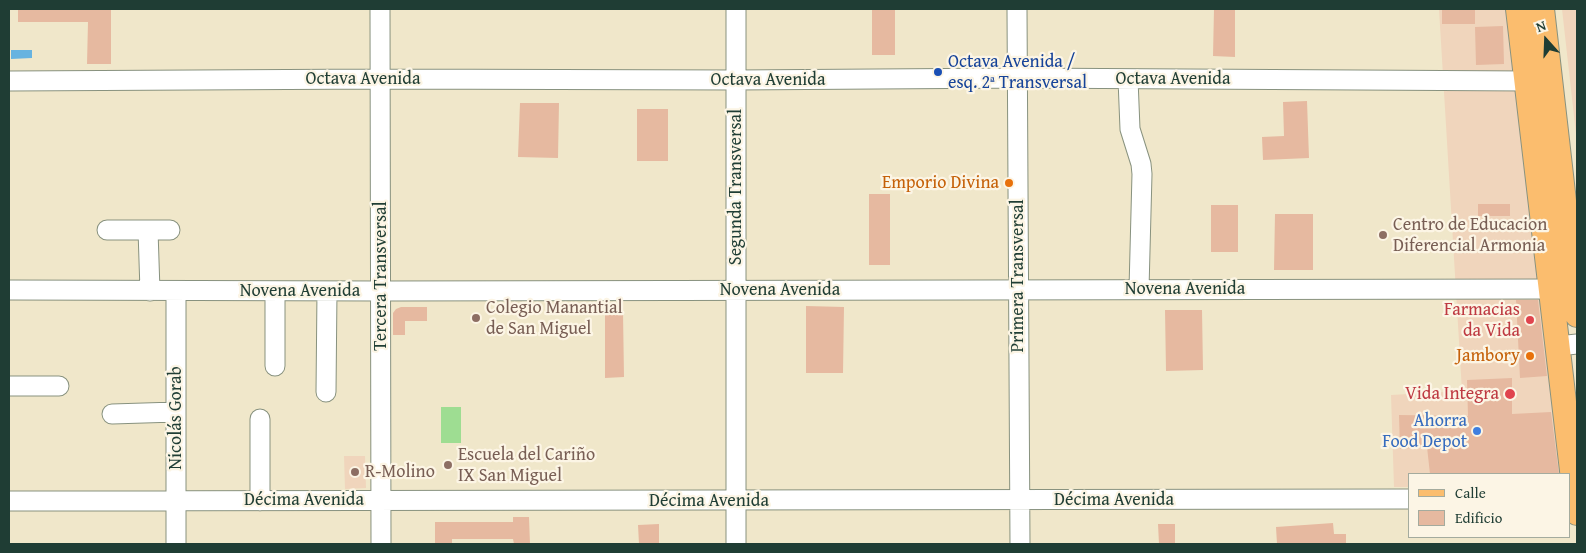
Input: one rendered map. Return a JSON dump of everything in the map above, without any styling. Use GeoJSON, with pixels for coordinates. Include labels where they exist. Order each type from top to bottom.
{"type":"FeatureCollection","features":[{"type":"Feature","properties":{"kind":"main road"},"geometry":{"type":"LineString","coordinates":[[1518,9],[1551,288],[1567,345],[1575,502]]}},
{"type":"Feature","properties":{"kind":"main road"},"geometry":{"type":"LineString","coordinates":[[1542,9],[1577,315]]}},
{"type":"Feature","properties":{"kind":"street","name":"Tercera Transversal"},"geometry":{"type":"LineString","coordinates":[[380,9],[381,544]]}},
{"type":"Feature","properties":{"kind":"street","name":"Segunda Transversal"},"geometry":{"type":"LineString","coordinates":[[736,9],[736,544]]}},
{"type":"Feature","properties":{"kind":"street","name":"Primera Transversal"},"geometry":{"type":"LineString","coordinates":[[1018,9],[1020,544]]}},
{"type":"Feature","properties":{"kind":"street","name":"Octava Avenida"},"geometry":{"type":"LineString","coordinates":[[9,81],[1018,78],[1527,81]]}},
{"type":"Feature","properties":{"kind":"street"},"geometry":{"type":"LineString","coordinates":[[1128,79],[1130,129],[1141,164],[1142,174],[1139,289]]}},
{"type":"Feature","properties":{"kind":"street"},"geometry":{"type":"LineString","coordinates":[[107,230],[170,230]]}},
{"type":"Feature","properties":{"kind":"street"},"geometry":{"type":"LineString","coordinates":[[148,230],[150,291]]}},
{"type":"Feature","properties":{"kind":"street","name":"Novena Avenida"},"geometry":{"type":"LineString","coordinates":[[9,290],[1551,288]]}},
{"type":"Feature","properties":{"kind":"street","name":"Nicolás Gorab"},"geometry":{"type":"LineString","coordinates":[[176,291],[176,544]]}},
{"type":"Feature","properties":{"kind":"street"},"geometry":{"type":"LineString","coordinates":[[275,291],[275,366]]}},
{"type":"Feature","properties":{"kind":"street"},"geometry":{"type":"LineString","coordinates":[[326,392],[327,291]]}},
{"type":"Feature","properties":{"kind":"street"},"geometry":{"type":"LineString","coordinates":[[9,386],[58,386]]}},
{"type":"Feature","properties":{"kind":"street"},"geometry":{"type":"LineString","coordinates":[[112,414],[176,412]]}},
{"type":"Feature","properties":{"kind":"street"},"geometry":{"type":"LineString","coordinates":[[260,419],[260,501]]}},
{"type":"Feature","properties":{"kind":"street","name":"Décima Avenida"},"geometry":{"type":"LineString","coordinates":[[9,501],[1408,499]]}},
{"type":"Feature","properties":{"kind":"shaded area"},"geometry":{"type":"Polygon","coordinates":[[[1439,9],[1506,9],[1542,299],[1560,473],[1408,473],[1408,487],[1394,487],[1391,395],[1462,391],[1439,9]]]}},
{"type":"Feature","properties":{"kind":"shaded area"},"geometry":{"type":"Polygon","coordinates":[[[1562,9],[1577,9],[1577,143],[1562,9]]]}},
{"type":"Feature","properties":{"kind":"shaded area","name":"R-Molino"},"geometry":{"type":"Polygon","coordinates":[[[344,456],[365,456],[366,488],[345,489],[344,456]]]}},
{"type":"Feature","properties":{"kind":"green space"},"geometry":{"type":"Polygon","coordinates":[[[441,407],[461,407],[461,443],[441,443],[441,407]]]}},
{"type":"Feature","properties":{"kind":"water"},"geometry":{"type":"Polygon","coordinates":[[[11,50],[32,50],[32,58],[11,59],[11,50]]]}},
{"type":"Feature","properties":{"kind":"building"},"geometry":{"type":"Polygon","coordinates":[[[18,9],[111,9],[111,64],[87,64],[88,22],[18,22],[18,9]]]}},
{"type":"Feature","properties":{"kind":"building"},"geometry":{"type":"Polygon","coordinates":[[[872,9],[895,9],[895,55],[872,55],[872,9]]]}},
{"type":"Feature","properties":{"kind":"building"},"geometry":{"type":"Polygon","coordinates":[[[1214,9],[1235,9],[1235,57],[1213,56],[1214,9]]]}},
{"type":"Feature","properties":{"kind":"building"},"geometry":{"type":"Polygon","coordinates":[[[1442,9],[1475,9],[1475,24],[1442,24],[1442,9]]]}},
{"type":"Feature","properties":{"kind":"building"},"geometry":{"type":"Polygon","coordinates":[[[1503,26],[1504,64],[1476,65],[1475,27],[1503,26]]]}},
{"type":"Feature","properties":{"kind":"building"},"geometry":{"type":"Polygon","coordinates":[[[1307,101],[1309,158],[1263,160],[1262,137],[1284,136],[1283,102],[1307,101]]]}},
{"type":"Feature","properties":{"kind":"building"},"geometry":{"type":"Polygon","coordinates":[[[520,103],[559,103],[558,158],[518,157],[520,103]]]}},
{"type":"Feature","properties":{"kind":"building"},"geometry":{"type":"Polygon","coordinates":[[[637,109],[668,109],[668,161],[637,161],[637,109]]]}},
{"type":"Feature","properties":{"kind":"building"},"geometry":{"type":"Polygon","coordinates":[[[869,194],[890,194],[890,265],[869,265],[869,194]]]}},
{"type":"Feature","properties":{"kind":"building"},"geometry":{"type":"Polygon","coordinates":[[[1478,204],[1510,204],[1510,216],[1478,216],[1478,204]]]}},
{"type":"Feature","properties":{"kind":"building"},"geometry":{"type":"Polygon","coordinates":[[[1211,205],[1238,205],[1238,252],[1211,252],[1211,205]]]}},
{"type":"Feature","properties":{"kind":"building"},"geometry":{"type":"Polygon","coordinates":[[[1275,214],[1313,214],[1313,270],[1274,270],[1275,214]]]}},
{"type":"Feature","properties":{"kind":"building"},"geometry":{"type":"Polygon","coordinates":[[[1516,300],[1538,300],[1547,376],[1520,378],[1516,300]]]}},
{"type":"Feature","properties":{"kind":"building"},"geometry":{"type":"Polygon","coordinates":[[[806,306],[844,307],[843,373],[806,373],[806,306]]]}},
{"type":"Feature","properties":{"kind":"building"},"geometry":{"type":"Polygon","coordinates":[[[401,307],[427,307],[427,321],[405,321],[405,335],[393,335],[393,313],[401,307]]]}},
{"type":"Feature","properties":{"kind":"building"},"geometry":{"type":"Polygon","coordinates":[[[1165,310],[1202,310],[1203,370],[1166,371],[1165,310]]]}},
{"type":"Feature","properties":{"kind":"building"},"geometry":{"type":"Polygon","coordinates":[[[623,313],[624,377],[605,378],[605,314],[623,313]]]}},
{"type":"Feature","properties":{"kind":"building","name":"Ahorra Food Depot"},"geometry":{"type":"Polygon","coordinates":[[[1512,378],[1512,414],[1551,412],[1559,473],[1430,473],[1427,447],[1400,449],[1399,415],[1468,416],[1467,380],[1512,378]]]}},
{"type":"Feature","properties":{"kind":"building"},"geometry":{"type":"Polygon","coordinates":[[[513,517],[529,517],[530,544],[514,544],[513,539],[452,539],[452,544],[435,544],[435,522],[513,522],[513,517]]]}},
{"type":"Feature","properties":{"kind":"building"},"geometry":{"type":"Polygon","coordinates":[[[1333,523],[1334,534],[1346,534],[1346,544],[1277,544],[1276,527],[1333,523]]]}},
{"type":"Feature","properties":{"kind":"building"},"geometry":{"type":"Polygon","coordinates":[[[659,524],[659,544],[639,544],[638,525],[659,524]]]}},
{"type":"Feature","properties":{"kind":"building"},"geometry":{"type":"Polygon","coordinates":[[[1158,524],[1175,524],[1175,544],[1159,544],[1158,524]]]}},
{"type":"Feature","properties":{"kind":"place","name":"Octava Avenida / esq. 2ª Transversal"},"geometry":{"type":"Point","coordinates":[938,72]}},
{"type":"Feature","properties":{"kind":"place","name":"Emporio Divina"},"geometry":{"type":"Point","coordinates":[1009,183]}},
{"type":"Feature","properties":{"kind":"place","name":"Centro de Educacion Diferencial Armonia"},"geometry":{"type":"Point","coordinates":[1383,235]}},
{"type":"Feature","properties":{"kind":"place","name":"Colegio Manantial de San Miguel"},"geometry":{"type":"Point","coordinates":[476,318]}},
{"type":"Feature","properties":{"kind":"place","name":"Farmacias da Vida"},"geometry":{"type":"Point","coordinates":[1530,320]}},
{"type":"Feature","properties":{"kind":"place","name":"Jambory"},"geometry":{"type":"Point","coordinates":[1530,356]}},
{"type":"Feature","properties":{"kind":"place","name":"Vida Integra"},"geometry":{"type":"Point","coordinates":[1510,394]}},
{"type":"Feature","properties":{"kind":"place","name":"Ahorra Food Depot"},"geometry":{"type":"Point","coordinates":[1477,431]}},
{"type":"Feature","properties":{"kind":"place","name":"Escuela del Cariño IX San Miguel"},"geometry":{"type":"Point","coordinates":[448,465]}},
{"type":"Feature","properties":{"kind":"place","name":"R-Molino"},"geometry":{"type":"Point","coordinates":[355,472]}}]}
